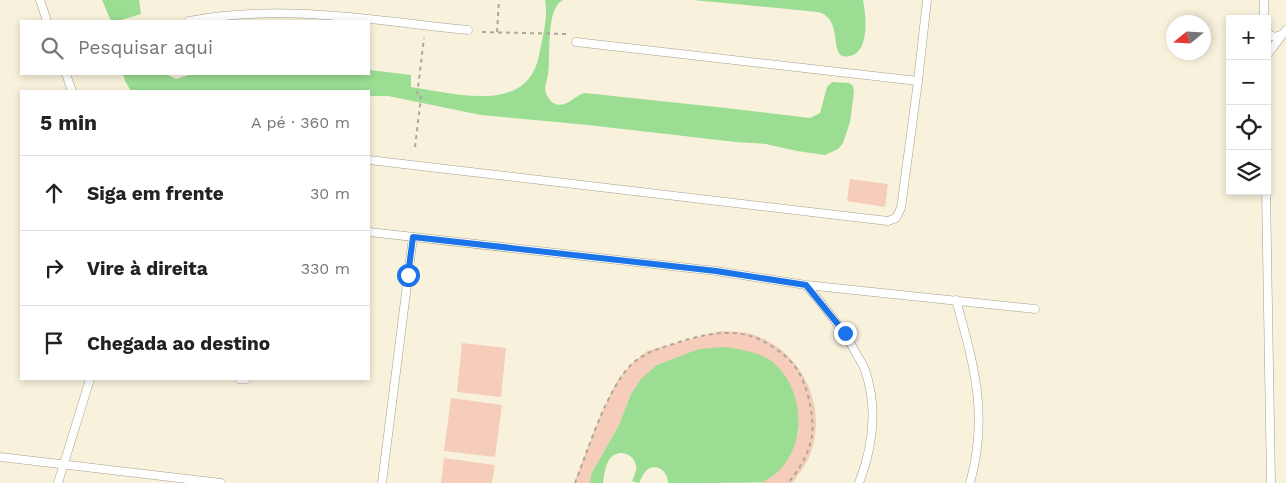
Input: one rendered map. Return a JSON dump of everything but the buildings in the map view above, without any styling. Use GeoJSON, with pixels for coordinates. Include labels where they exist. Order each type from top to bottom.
{"type":"FeatureCollection","features":[{"type":"Feature","properties":{"kind":"street"},"geometry":{"type":"LineString","coordinates":[[40,0],[47,20]]}},
{"type":"Feature","properties":{"kind":"street"},"geometry":{"type":"LineString","coordinates":[[370,160],[888,221],[896,218],[901,208],[918,81],[926,0]]}},
{"type":"Feature","properties":{"kind":"street"},"geometry":{"type":"LineString","coordinates":[[1264,0],[1264,15]]}},
{"type":"Feature","properties":{"kind":"street"},"geometry":{"type":"LineString","coordinates":[[198,20],[284,13],[360,20]]}},
{"type":"Feature","properties":{"kind":"street"},"geometry":{"type":"LineString","coordinates":[[370,21],[468,30]]}},
{"type":"Feature","properties":{"kind":"street"},"geometry":{"type":"LineString","coordinates":[[1271,35],[1275,37],[1284,32]]}},
{"type":"Feature","properties":{"kind":"street"},"geometry":{"type":"LineString","coordinates":[[1271,50],[1284,32]]}},
{"type":"Feature","properties":{"kind":"street"},"geometry":{"type":"LineString","coordinates":[[576,42],[918,81]]}},
{"type":"Feature","properties":{"kind":"street"},"geometry":{"type":"LineString","coordinates":[[66,75],[72,90]]}},
{"type":"Feature","properties":{"kind":"street"},"geometry":{"type":"LineString","coordinates":[[1266,195],[1271,483]]}},
{"type":"Feature","properties":{"kind":"street"},"geometry":{"type":"LineString","coordinates":[[370,232],[716,271],[806,285],[1035,309]]}},
{"type":"Feature","properties":{"kind":"street"},"geometry":{"type":"LineString","coordinates":[[382,483],[413,237]]}},
{"type":"Feature","properties":{"kind":"street"},"geometry":{"type":"LineString","coordinates":[[806,285],[845,333],[865,369],[873,404],[872,435],[867,462],[859,483]]}},
{"type":"Feature","properties":{"kind":"street"},"geometry":{"type":"LineString","coordinates":[[956,300],[974,366],[980,412],[976,461],[970,483]]}},
{"type":"Feature","properties":{"kind":"street"},"geometry":{"type":"LineString","coordinates":[[58,483],[90,380]]}},
{"type":"Feature","properties":{"kind":"street"},"geometry":{"type":"LineString","coordinates":[[0,457],[221,483]]}},
{"type":"Feature","properties":{"kind":"path"},"geometry":{"type":"LineString","coordinates":[[497,32],[499,0]]}},
{"type":"Feature","properties":{"kind":"path"},"geometry":{"type":"LineString","coordinates":[[482,32],[567,34]]}},
{"type":"Feature","properties":{"kind":"path"},"geometry":{"type":"LineString","coordinates":[[415,147],[420,118],[421,97],[417,96],[424,38]]}},
{"type":"Feature","properties":{"kind":"path"},"geometry":{"type":"LineString","coordinates":[[576,483],[601,416],[618,382],[632,365],[648,352],[690,339],[722,333],[750,336],[759,340],[777,349],[798,370],[811,406],[813,425],[811,441],[804,458],[788,483]]}},
{"type":"Feature","properties":{"kind":"shaded area"},"geometry":{"type":"Polygon","coordinates":[[[102,0],[139,0],[141,14],[121,20],[111,20],[102,0]]]}},
{"type":"Feature","properties":{"kind":"shaded area"},"geometry":{"type":"Polygon","coordinates":[[[545,0],[563,0],[557,5],[551,23],[549,67],[545,90],[553,103],[562,105],[585,93],[810,118],[820,113],[827,87],[832,82],[849,83],[853,86],[854,92],[850,122],[843,143],[838,149],[825,155],[766,144],[481,115],[388,96],[370,96],[370,90],[130,90],[123,75],[168,75],[176,79],[189,75],[370,75],[370,70],[411,75],[411,87],[460,95],[495,95],[510,92],[523,84],[535,69],[546,12],[545,0]]]}},
{"type":"Feature","properties":{"kind":"shaded area"},"geometry":{"type":"Polygon","coordinates":[[[693,0],[863,0],[865,14],[864,40],[861,48],[856,53],[850,56],[843,56],[839,53],[831,23],[826,16],[818,12],[693,0]]]}},
{"type":"Feature","properties":{"kind":"shaded area"},"geometry":{"type":"Polygon","coordinates":[[[850,179],[888,184],[885,207],[847,201],[850,179]]]}},
{"type":"Feature","properties":{"kind":"shaded area"},"geometry":{"type":"Polygon","coordinates":[[[720,331],[747,333],[769,341],[784,352],[797,366],[806,382],[813,399],[816,418],[815,436],[809,458],[794,481],[792,483],[761,483],[776,472],[786,460],[799,429],[631,394],[619,425],[591,474],[590,483],[574,483],[600,416],[617,381],[630,365],[647,351],[720,331]]]}},
{"type":"Feature","properties":{"kind":"shaded area"},"geometry":{"type":"Polygon","coordinates":[[[462,343],[506,348],[501,397],[457,392],[462,343]]]}},
{"type":"Feature","properties":{"kind":"shaded area"},"geometry":{"type":"Polygon","coordinates":[[[725,347],[752,352],[770,360],[786,377],[794,393],[798,410],[798,427],[795,443],[788,459],[778,472],[763,482],[668,483],[668,479],[662,470],[652,467],[645,472],[639,483],[632,481],[636,470],[635,461],[632,457],[620,453],[612,456],[609,460],[603,483],[590,483],[591,474],[619,425],[631,394],[642,378],[657,365],[699,349],[725,347]]]}},
{"type":"Feature","properties":{"kind":"shaded area"},"geometry":{"type":"Polygon","coordinates":[[[451,398],[502,405],[495,457],[444,451],[451,398]]]}},
{"type":"Feature","properties":{"kind":"shaded area"},"geometry":{"type":"Polygon","coordinates":[[[444,458],[495,465],[492,483],[441,483],[444,458]]]}},
{"type":"Feature","properties":{"kind":"route"},"geometry":{"type":"LineString","coordinates":[[408,275],[413,237],[716,271],[806,285],[845,333]]}}]}
